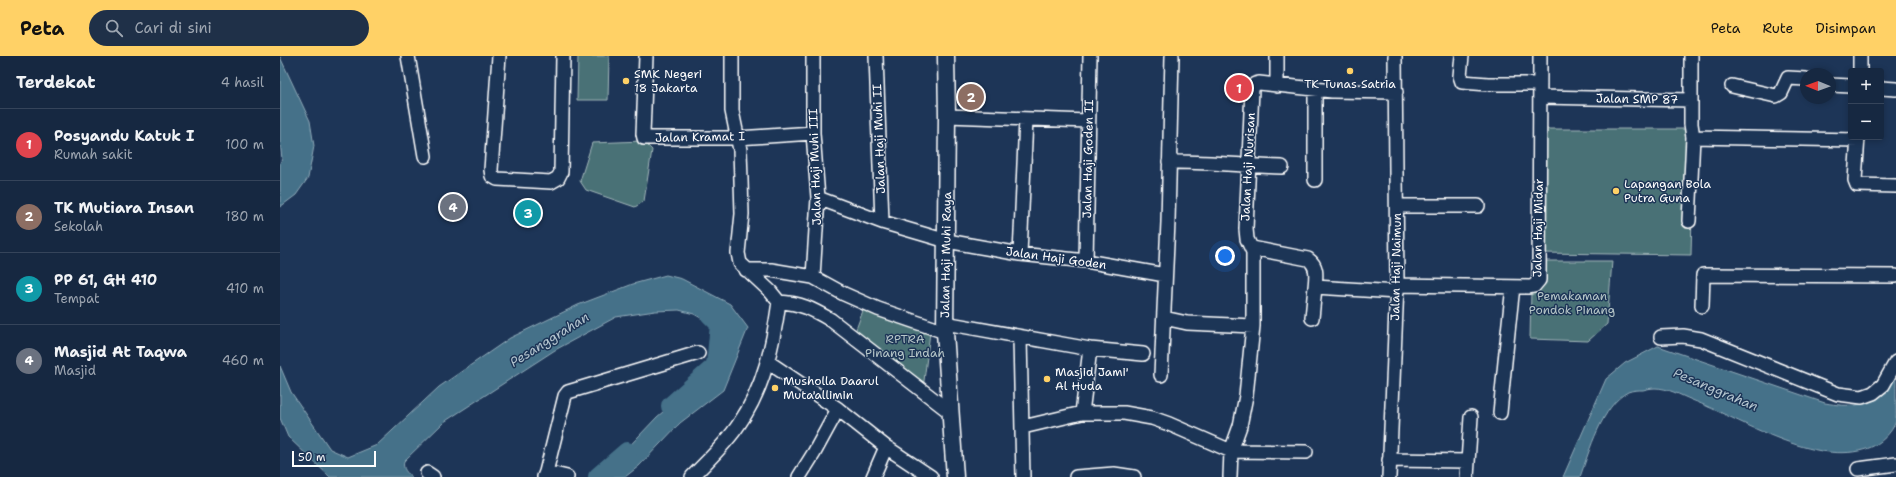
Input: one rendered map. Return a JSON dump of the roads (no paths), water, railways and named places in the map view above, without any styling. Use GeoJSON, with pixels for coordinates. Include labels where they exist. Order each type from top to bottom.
{"type":"FeatureCollection","features":[{"type":"Feature","properties":{"kind":"street"},"geometry":{"type":"LineString","coordinates":[[408,56],[425,156]]}},
{"type":"Feature","properties":{"kind":"street"},"geometry":{"type":"LineString","coordinates":[[499,56],[491,170],[492,176],[497,178],[551,182],[558,178],[561,172],[563,56]]}},
{"type":"Feature","properties":{"kind":"street","name":"Jalan Kramat I"},"geometry":{"type":"LineString","coordinates":[[646,56],[644,138],[737,138],[813,133]]}},
{"type":"Feature","properties":{"kind":"street"},"geometry":{"type":"LineString","coordinates":[[692,477],[739,425],[752,402],[768,362],[775,332],[779,302],[770,291],[740,263],[738,253],[742,214],[742,191],[741,164],[732,111],[732,56]]}},
{"type":"Feature","properties":{"kind":"street","name":"Jalan Haji Muhi III"},"geometry":{"type":"LineString","coordinates":[[813,56],[813,133],[818,198],[813,277]]}},
{"type":"Feature","properties":{"kind":"street","name":"Jalan Haji Muhi II"},"geometry":{"type":"LineString","coordinates":[[876,56],[882,222]]}},
{"type":"Feature","properties":{"kind":"street","name":"Jalan Haji Muhi Raya"},"geometry":{"type":"LineString","coordinates":[[946,56],[948,116],[945,328],[956,477]]}},
{"type":"Feature","properties":{"kind":"street","name":"Jalan Haji Goden II"},"geometry":{"type":"LineString","coordinates":[[1086,261],[1090,56]]}},
{"type":"Feature","properties":{"kind":"street"},"geometry":{"type":"LineString","coordinates":[[1161,375],[1168,222],[1172,56]]}},
{"type":"Feature","properties":{"kind":"street"},"geometry":{"type":"LineString","coordinates":[[1277,56],[1277,86]]}},
{"type":"Feature","properties":{"kind":"street","name":"Jalan Haji Naimun"},"geometry":{"type":"LineString","coordinates":[[1389,477],[1397,288],[1395,56]]}},
{"type":"Feature","properties":{"kind":"street","name":"Jalan SMP 87"},"geometry":{"type":"LineString","coordinates":[[1462,56],[1460,76],[1462,82],[1540,91],[1690,100],[1691,56]]}},
{"type":"Feature","properties":{"kind":"street","name":"Jalan Haji Midar"},"geometry":{"type":"LineString","coordinates":[[1314,287],[1397,288],[1534,286],[1539,280],[1540,56]]}},
{"type":"Feature","properties":{"kind":"street"},"geometry":{"type":"LineString","coordinates":[[1860,56],[1860,68]]}},
{"type":"Feature","properties":{"kind":"street"},"geometry":{"type":"LineString","coordinates":[[1732,86],[1776,96],[1781,93],[1788,78],[1800,79]]}},
{"type":"Feature","properties":{"kind":"street","name":"Jalan Haji Nurisan"},"geometry":{"type":"LineString","coordinates":[[1230,477],[1231,451],[1240,426],[1246,396],[1253,326],[1252,248],[1247,239],[1246,229],[1252,89],[1254,84],[1315,90],[1396,92]]}},
{"type":"Feature","properties":{"kind":"street"},"geometry":{"type":"LineString","coordinates":[[1836,85],[1848,86]]}},
{"type":"Feature","properties":{"kind":"street"},"geometry":{"type":"LineString","coordinates":[[1884,88],[1896,89]]}},
{"type":"Feature","properties":{"kind":"street"},"geometry":{"type":"LineString","coordinates":[[1315,90],[1315,180]]}},
{"type":"Feature","properties":{"kind":"street"},"geometry":{"type":"LineString","coordinates":[[1689,221],[1693,137],[1690,100]]}},
{"type":"Feature","properties":{"kind":"street"},"geometry":{"type":"LineString","coordinates":[[948,116],[1088,121]]}},
{"type":"Feature","properties":{"kind":"street"},"geometry":{"type":"LineString","coordinates":[[1020,254],[1026,119]]}},
{"type":"Feature","properties":{"kind":"street"},"geometry":{"type":"LineString","coordinates":[[1693,137],[1848,139]]}},
{"type":"Feature","properties":{"kind":"street"},"geometry":{"type":"LineString","coordinates":[[1858,140],[1855,180],[1857,185],[1896,186]]}},
{"type":"Feature","properties":{"kind":"street"},"geometry":{"type":"LineString","coordinates":[[1169,162],[1200,161],[1248,166],[1282,167]]}},
{"type":"Feature","properties":{"kind":"street","name":"Jalan Haji Goden"},"geometry":{"type":"LineString","coordinates":[[818,198],[882,222],[947,241],[1020,254],[1086,261],[1165,275]]}},
{"type":"Feature","properties":{"kind":"street"},"geometry":{"type":"LineString","coordinates":[[1397,206],[1478,206]]}},
{"type":"Feature","properties":{"kind":"street"},"geometry":{"type":"LineString","coordinates":[[1252,248],[1308,259],[1313,262],[1315,268],[1312,318]]}},
{"type":"Feature","properties":{"kind":"street"},"geometry":{"type":"LineString","coordinates":[[746,270],[771,270],[813,277],[844,294],[878,309],[945,328],[1090,349],[1143,354]]}},
{"type":"Feature","properties":{"kind":"street"},"geometry":{"type":"LineString","coordinates":[[1702,306],[1703,275],[1896,276]]}},
{"type":"Feature","properties":{"kind":"street"},"geometry":{"type":"LineString","coordinates":[[1500,413],[1513,287]]}},
{"type":"Feature","properties":{"kind":"street"},"geometry":{"type":"LineString","coordinates":[[779,302],[797,303],[814,310],[831,320],[950,412]]}},
{"type":"Feature","properties":{"kind":"street"},"geometry":{"type":"LineString","coordinates":[[1164,318],[1182,322],[1253,326]]}},
{"type":"Feature","properties":{"kind":"street"},"geometry":{"type":"LineString","coordinates":[[1661,337],[1683,336],[1701,338],[1838,394],[1862,396],[1878,390],[1896,362]]}},
{"type":"Feature","properties":{"kind":"street"},"geometry":{"type":"LineString","coordinates":[[1020,338],[1023,477]]}},
{"type":"Feature","properties":{"kind":"street"},"geometry":{"type":"LineString","coordinates":[[1082,413],[1090,349]]}},
{"type":"Feature","properties":{"kind":"street"},"geometry":{"type":"LineString","coordinates":[[567,477],[545,475],[565,396],[568,392],[573,389],[698,353]]}},
{"type":"Feature","properties":{"kind":"street"},"geometry":{"type":"LineString","coordinates":[[768,362],[838,409],[886,447],[931,477]]}},
{"type":"Feature","properties":{"kind":"street"},"geometry":{"type":"LineString","coordinates":[[799,477],[838,409]]}},
{"type":"Feature","properties":{"kind":"street"},"geometry":{"type":"LineString","coordinates":[[1023,427],[1082,413],[1124,413],[1152,418],[1169,424],[1231,451],[1306,452]]}},
{"type":"Feature","properties":{"kind":"street"},"geometry":{"type":"LineString","coordinates":[[1467,477],[1471,417]]}},
{"type":"Feature","properties":{"kind":"street"},"geometry":{"type":"LineString","coordinates":[[873,477],[886,447]]}},
{"type":"Feature","properties":{"kind":"street"},"geometry":{"type":"LineString","coordinates":[[1389,460],[1468,461]]}},
{"type":"Feature","properties":{"kind":"street"},"geometry":{"type":"LineString","coordinates":[[1858,469],[1896,464]]}},
{"type":"Feature","properties":{"kind":"street"},"geometry":{"type":"LineString","coordinates":[[1084,476],[1114,474],[1134,477]]}},
{"type":"Feature","properties":{"kind":"water"},"geometry":{"type":"Polygon","coordinates":[[[280,57],[310,121],[314,146],[308,178],[296,195],[280,207],[280,163],[282,159],[280,141],[280,57]]]}},
{"type":"Feature","properties":{"kind":"water"},"geometry":{"type":"Polygon","coordinates":[[[666,275],[682,279],[730,304],[748,328],[723,390],[680,423],[639,466],[625,477],[600,477],[657,417],[703,378],[716,359],[720,339],[713,325],[694,314],[679,310],[655,311],[616,317],[555,350],[444,422],[404,461],[404,469],[412,477],[330,477],[288,437],[280,418],[280,366],[291,392],[330,449],[348,457],[377,445],[439,387],[510,338],[578,305],[633,284],[666,275]]]}},
{"type":"Feature","properties":{"kind":"water"},"geometry":{"type":"Polygon","coordinates":[[[1658,346],[1825,403],[1833,404],[1860,404],[1876,399],[1889,387],[1896,373],[1896,421],[1892,430],[1885,438],[1869,448],[1848,452],[1826,452],[1803,447],[1779,439],[1669,390],[1650,388],[1634,390],[1619,398],[1604,418],[1592,443],[1580,477],[1563,477],[1606,379],[1625,363],[1658,346]]]}},
{"type":"Feature","properties":{"kind":"waterway","name":"Pesanggrahan"},"geometry":{"type":"LineString","coordinates":[[671,406],[716,366],[720,324],[710,314]]}},
{"type":"Feature","properties":{"kind":"waterway","name":"Pesanggrahan"},"geometry":{"type":"LineString","coordinates":[[598,477],[627,452]]}},
{"type":"Feature","properties":{"kind":"place","name":"TK Tunas Satria"},"geometry":{"type":"Point","coordinates":[1350,71]}},
{"type":"Feature","properties":{"kind":"place","name":"SMK Negeri 18 Jakarta"},"geometry":{"type":"Point","coordinates":[626,81]}},
{"type":"Feature","properties":{"kind":"place","name":"Posyandu Katuk I"},"geometry":{"type":"Point","coordinates":[1239,88]}},
{"type":"Feature","properties":{"kind":"place","name":"TK Mutiara Insan"},"geometry":{"type":"Point","coordinates":[971,97]}},
{"type":"Feature","properties":{"kind":"place","name":"Lapangan Bola Putra Guna"},"geometry":{"type":"Point","coordinates":[1616,191]}},
{"type":"Feature","properties":{"kind":"place","name":"Masjid At Taqwa"},"geometry":{"type":"Point","coordinates":[453,207]}},
{"type":"Feature","properties":{"kind":"place","name":"PP 61, GH 410"},"geometry":{"type":"Point","coordinates":[528,213]}},
{"type":"Feature","properties":{"kind":"place","name":"Masjid Jami' Al Huda"},"geometry":{"type":"Point","coordinates":[1047,379]}},
{"type":"Feature","properties":{"kind":"place","name":"Musholla Daarul Muta'allimin"},"geometry":{"type":"Point","coordinates":[775,388]}},
{"type":"Feature","properties":{"kind":"park label","name":"Pemakaman Pondok Pinang"},"geometry":{"type":"Point","coordinates":[1572,303]}},
{"type":"Feature","properties":{"kind":"park label","name":"RPTRA Pinang Indah"},"geometry":{"type":"Point","coordinates":[905,346]}}]}
